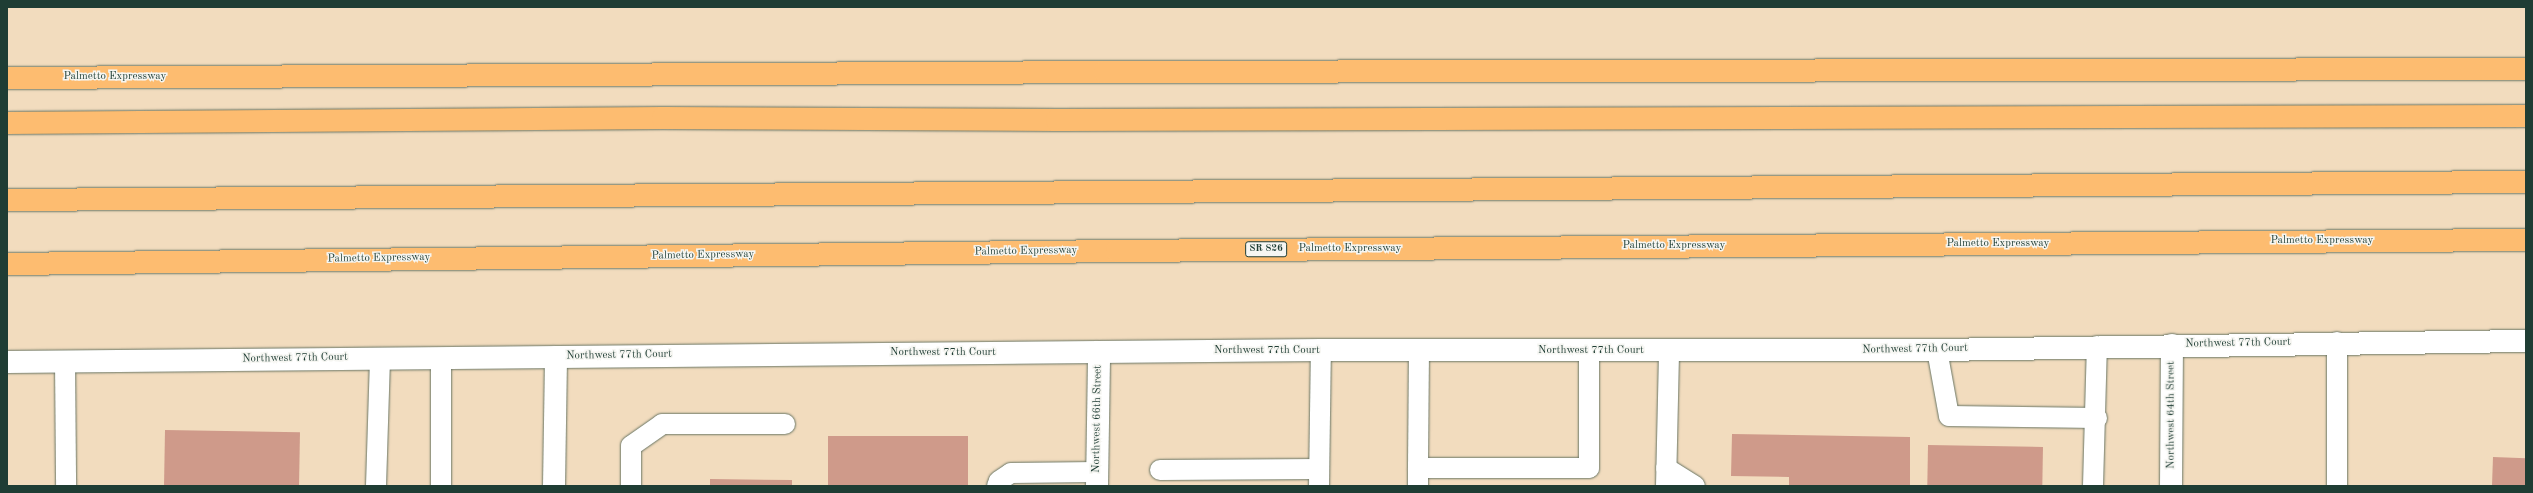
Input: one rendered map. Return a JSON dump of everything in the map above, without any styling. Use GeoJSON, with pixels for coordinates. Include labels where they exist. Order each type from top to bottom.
{"type":"FeatureCollection","features":[{"type":"Feature","properties":{"kind":"highway","name":"Palmetto Expressway"},"geometry":{"type":"LineString","coordinates":[[7,78],[1113,72],[2526,69]]}},
{"type":"Feature","properties":{"kind":"highway"},"geometry":{"type":"LineString","coordinates":[[7,123],[655,118],[1057,120],[2526,116]]}},
{"type":"Feature","properties":{"kind":"highway"},"geometry":{"type":"LineString","coordinates":[[7,200],[2526,182]]}},
{"type":"Feature","properties":{"kind":"highway","name":"Palmetto Expressway"},"geometry":{"type":"LineString","coordinates":[[7,264],[1101,251],[2526,240]]}},
{"type":"Feature","properties":{"kind":"street","name":"Northwest 77th Court"},"geometry":{"type":"LineString","coordinates":[[7,362],[1321,350],[1937,350],[2337,342],[2526,341]]}},
{"type":"Feature","properties":{"kind":"street","name":"Northwest 64th Street"},"geometry":{"type":"LineString","coordinates":[[2171,486],[2172,345]]}},
{"type":"Feature","properties":{"kind":"street","name":"Northwest 66th Street"},"geometry":{"type":"LineString","coordinates":[[1097,479],[1099,352]]}},
{"type":"Feature","properties":{"kind":"street"},"geometry":{"type":"LineString","coordinates":[[554,486],[556,357]]}},
{"type":"Feature","properties":{"kind":"lane"},"geometry":{"type":"LineString","coordinates":[[2337,342],[2337,486]]}},
{"type":"Feature","properties":{"kind":"lane"},"geometry":{"type":"LineString","coordinates":[[2093,486],[2097,418],[2097,346]]}},
{"type":"Feature","properties":{"kind":"lane"},"geometry":{"type":"LineString","coordinates":[[1160,470],[1319,478],[1321,350]]}},
{"type":"Feature","properties":{"kind":"lane"},"geometry":{"type":"LineString","coordinates":[[1419,350],[1418,477],[1589,468],[1589,351]]}},
{"type":"Feature","properties":{"kind":"lane"},"geometry":{"type":"LineString","coordinates":[[1937,350],[1949,416],[2097,418]]}},
{"type":"Feature","properties":{"kind":"lane"},"geometry":{"type":"LineString","coordinates":[[1670,351],[1666,477],[1695,486]]}},
{"type":"Feature","properties":{"kind":"lane"},"geometry":{"type":"LineString","coordinates":[[376,486],[380,358]]}},
{"type":"Feature","properties":{"kind":"lane"},"geometry":{"type":"LineString","coordinates":[[441,358],[441,486]]}},
{"type":"Feature","properties":{"kind":"lane"},"geometry":{"type":"LineString","coordinates":[[65,361],[66,486]]}},
{"type":"Feature","properties":{"kind":"lane"},"geometry":{"type":"LineString","coordinates":[[631,486],[631,446],[662,424],[785,424]]}},
{"type":"Feature","properties":{"kind":"lane"},"geometry":{"type":"LineString","coordinates":[[997,486],[999,481],[1011,473],[1097,479]]}},
{"type":"Feature","properties":{"kind":"building"},"geometry":{"type":"Polygon","coordinates":[[[165,430],[300,432],[299,486],[164,486],[165,430]]]}},
{"type":"Feature","properties":{"kind":"building"},"geometry":{"type":"Polygon","coordinates":[[[1732,434],[1910,437],[1910,486],[1789,486],[1789,477],[1731,476],[1732,434]]]}},
{"type":"Feature","properties":{"kind":"building"},"geometry":{"type":"Polygon","coordinates":[[[828,436],[968,436],[968,486],[828,486],[828,436]]]}},
{"type":"Feature","properties":{"kind":"building"},"geometry":{"type":"Polygon","coordinates":[[[1928,445],[2043,447],[2042,486],[1927,486],[1928,445]]]}},
{"type":"Feature","properties":{"kind":"building"},"geometry":{"type":"Polygon","coordinates":[[[2493,457],[2526,458],[2525,486],[2492,486],[2493,457]]]}},
{"type":"Feature","properties":{"kind":"building"},"geometry":{"type":"Polygon","coordinates":[[[710,479],[792,480],[792,486],[710,486],[710,479]]]}}]}
